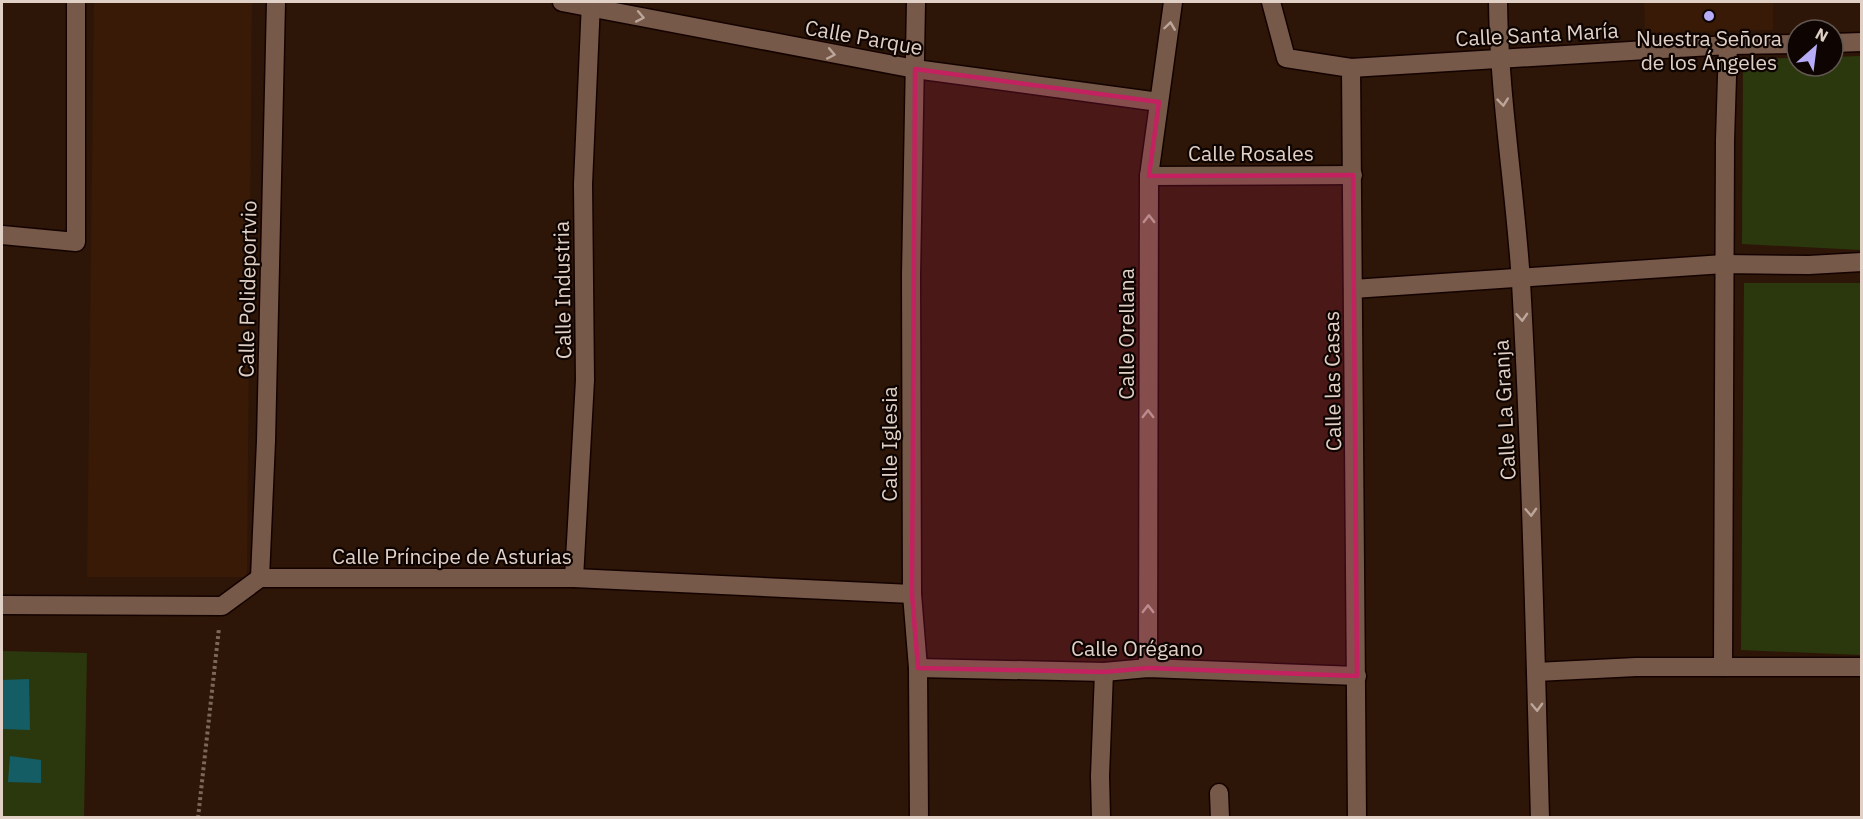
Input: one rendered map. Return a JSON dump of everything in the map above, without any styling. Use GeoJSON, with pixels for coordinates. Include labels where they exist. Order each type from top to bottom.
{"type":"FeatureCollection","features":[{"type":"Feature","properties":{"kind":"street"},"geometry":{"type":"LineString","coordinates":[[2,235],[76,242],[76,2]]}},
{"type":"Feature","properties":{"kind":"street","name":"Calle Polideportvio"},"geometry":{"type":"LineString","coordinates":[[260,578],[266,441],[276,2]]}},
{"type":"Feature","properties":{"kind":"street","name":"Calle Parque"},"geometry":{"type":"LineString","coordinates":[[562,2],[591,5],[915,69],[1159,102]]}},
{"type":"Feature","properties":{"kind":"street","name":"Calle Iglesia"},"geometry":{"type":"LineString","coordinates":[[916,2],[911,275],[912,594],[918,668],[919,818]]}},
{"type":"Feature","properties":{"kind":"street","name":"Calle Orellana"},"geometry":{"type":"LineString","coordinates":[[1148,668],[1149,176],[1173,2]]}},
{"type":"Feature","properties":{"kind":"street"},"geometry":{"type":"LineString","coordinates":[[1271,2],[1286,58],[1351,68]]}},
{"type":"Feature","properties":{"kind":"street","name":"Calle La Granja"},"geometry":{"type":"LineString","coordinates":[[1498,2],[1499,59],[1520,278],[1540,818]]}},
{"type":"Feature","properties":{"kind":"street","name":"Calle Industria"},"geometry":{"type":"LineString","coordinates":[[574,578],[585,380],[583,184],[591,5]]}},
{"type":"Feature","properties":{"kind":"street"},"geometry":{"type":"LineString","coordinates":[[1845,43],[1862,42]]}},
{"type":"Feature","properties":{"kind":"street","name":"Calle Santa María"},"geometry":{"type":"LineString","coordinates":[[1351,68],[1728,45],[1785,44]]}},
{"type":"Feature","properties":{"kind":"street"},"geometry":{"type":"LineString","coordinates":[[1723,667],[1724,264],[1728,45]]}},
{"type":"Feature","properties":{"kind":"street","name":"Calle las Casas"},"geometry":{"type":"LineString","coordinates":[[1351,68],[1357,818]]}},
{"type":"Feature","properties":{"kind":"street","name":"Calle Rosales"},"geometry":{"type":"LineString","coordinates":[[1149,176],[1353,175]]}},
{"type":"Feature","properties":{"kind":"street"},"geometry":{"type":"LineString","coordinates":[[1353,289],[1724,264],[1809,265],[1862,262]]}},
{"type":"Feature","properties":{"kind":"street"},"geometry":{"type":"LineString","coordinates":[[2,605],[222,606],[260,578]]}},
{"type":"Feature","properties":{"kind":"street","name":"Calle Príncipe de Asturias"},"geometry":{"type":"LineString","coordinates":[[260,578],[574,578],[912,594]]}},
{"type":"Feature","properties":{"kind":"street"},"geometry":{"type":"LineString","coordinates":[[1536,672],[1636,667],[1862,667]]}},
{"type":"Feature","properties":{"kind":"street","name":"Calle Orégano"},"geometry":{"type":"LineString","coordinates":[[918,668],[1104,672],[1148,668],[1357,676]]}},
{"type":"Feature","properties":{"kind":"street"},"geometry":{"type":"LineString","coordinates":[[1101,818],[1100,776],[1104,672]]}},
{"type":"Feature","properties":{"kind":"street"},"geometry":{"type":"LineString","coordinates":[[1219,793],[1220,818]]}},
{"type":"Feature","properties":{"kind":"path"},"geometry":{"type":"LineString","coordinates":[[198,818],[222,606]]}},
{"type":"Feature","properties":{"kind":"highlighted area"},"geometry":{"type":"Polygon","coordinates":[[[915,69],[1159,102],[1149,176],[1353,175],[1357,676],[1148,668],[1104,672],[918,668],[912,594],[915,69]]]}},
{"type":"Feature","properties":{"kind":"shaded area"},"geometry":{"type":"Polygon","coordinates":[[[94,2],[252,2],[247,577],[87,577],[94,2]]]}},
{"type":"Feature","properties":{"kind":"shaded area","name":"Nuestra Señora de los Ángeles"},"geometry":{"type":"Polygon","coordinates":[[[1644,2],[1773,2],[1773,30],[1645,33],[1644,2]]]}},
{"type":"Feature","properties":{"kind":"green space"},"geometry":{"type":"Polygon","coordinates":[[[1861,56],[1861,250],[1742,244],[1743,59],[1785,58],[1785,78],[1845,78],[1845,57],[1861,56]]]}},
{"type":"Feature","properties":{"kind":"green space"},"geometry":{"type":"Polygon","coordinates":[[[1744,283],[1861,283],[1861,655],[1741,650],[1744,283]]]}},
{"type":"Feature","properties":{"kind":"green space"},"geometry":{"type":"Polygon","coordinates":[[[2,651],[87,653],[84,817],[2,818],[2,651]]]}},
{"type":"Feature","properties":{"kind":"water"},"geometry":{"type":"Polygon","coordinates":[[[29,679],[30,730],[2,729],[2,680],[29,679]]]}},
{"type":"Feature","properties":{"kind":"water"},"geometry":{"type":"Polygon","coordinates":[[[10,756],[41,760],[41,783],[8,782],[10,756]]]}},
{"type":"Feature","properties":{"kind":"place","name":"Nuestra Señora de los Ángeles"},"geometry":{"type":"Point","coordinates":[1709,16]}}]}
